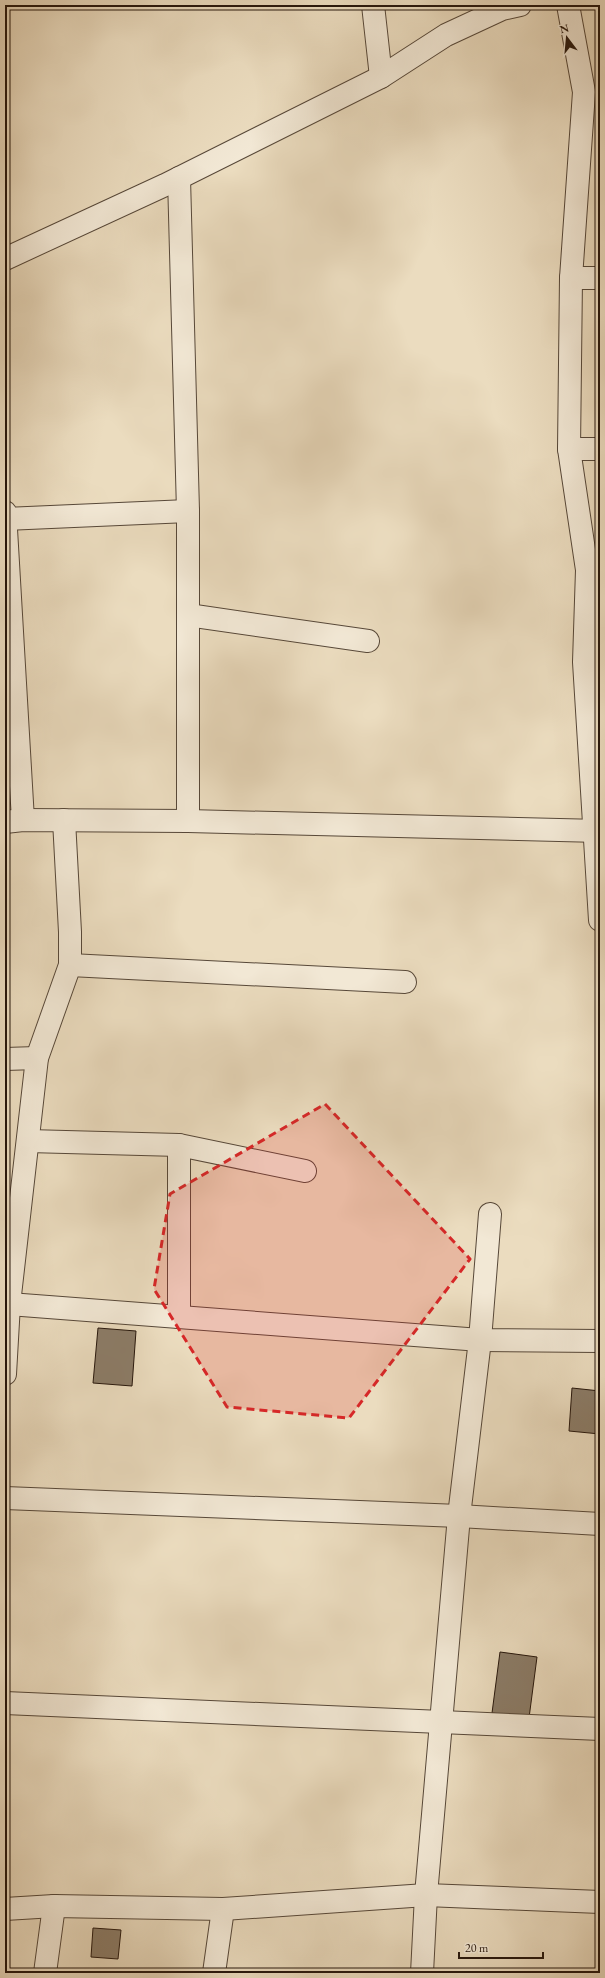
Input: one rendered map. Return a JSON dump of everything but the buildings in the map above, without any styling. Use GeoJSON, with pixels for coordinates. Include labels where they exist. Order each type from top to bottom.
{"type":"FeatureCollection","features":[{"type":"Feature","properties":{"kind":"street"},"geometry":{"type":"LineString","coordinates":[[374,5],[381,77]]}},
{"type":"Feature","properties":{"kind":"street"},"geometry":{"type":"LineString","coordinates":[[5,259],[179,178],[381,77],[446,36],[502,9],[520,5]]}},
{"type":"Feature","properties":{"kind":"street"},"geometry":{"type":"LineString","coordinates":[[568,5],[592,92],[571,278],[569,449],[593,569],[592,661],[600,920]]}},
{"type":"Feature","properties":{"kind":"street"},"geometry":{"type":"LineString","coordinates":[[179,178],[188,511],[188,821]]}},
{"type":"Feature","properties":{"kind":"street"},"geometry":{"type":"LineString","coordinates":[[571,278],[600,278]]}},
{"type":"Feature","properties":{"kind":"street"},"geometry":{"type":"LineString","coordinates":[[569,449],[600,449]]}},
{"type":"Feature","properties":{"kind":"street"},"geometry":{"type":"LineString","coordinates":[[188,511],[5,517],[14,821],[188,821],[598,831]]}},
{"type":"Feature","properties":{"kind":"street"},"geometry":{"type":"LineString","coordinates":[[188,615],[368,640]]}},
{"type":"Feature","properties":{"kind":"street"},"geometry":{"type":"LineString","coordinates":[[5,1374],[9,1304],[37,1058],[70,965],[70,932],[64,820]]}},
{"type":"Feature","properties":{"kind":"street"},"geometry":{"type":"LineString","coordinates":[[70,965],[405,982]]}},
{"type":"Feature","properties":{"kind":"street"},"geometry":{"type":"LineString","coordinates":[[5,1059],[37,1058]]}},
{"type":"Feature","properties":{"kind":"street"},"geometry":{"type":"LineString","coordinates":[[28,1141],[179,1145],[305,1171]]}},
{"type":"Feature","properties":{"kind":"street"},"geometry":{"type":"LineString","coordinates":[[179,1145],[179,1317]]}},
{"type":"Feature","properties":{"kind":"street"},"geometry":{"type":"LineString","coordinates":[[422,1973],[426,1895],[459,1516],[480,1340],[490,1214]]}},
{"type":"Feature","properties":{"kind":"street"},"geometry":{"type":"LineString","coordinates":[[9,1304],[480,1340],[600,1341]]}},
{"type":"Feature","properties":{"kind":"street"},"geometry":{"type":"LineString","coordinates":[[5,1498],[459,1516],[600,1524]]}},
{"type":"Feature","properties":{"kind":"street"},"geometry":{"type":"LineString","coordinates":[[5,1703],[600,1729]]}},
{"type":"Feature","properties":{"kind":"street"},"geometry":{"type":"LineString","coordinates":[[5,1909],[54,1906],[223,1909],[426,1895],[600,1902]]}},
{"type":"Feature","properties":{"kind":"street"},"geometry":{"type":"LineString","coordinates":[[45,1973],[54,1906]]}},
{"type":"Feature","properties":{"kind":"street"},"geometry":{"type":"LineString","coordinates":[[214,1973],[223,1909]]}},
{"type":"Feature","properties":{"kind":"highlighted area"},"geometry":{"type":"Polygon","coordinates":[[[325,1104],[470,1259],[349,1418],[227,1407],[154,1289],[170,1194],[325,1104]]]}}]}
